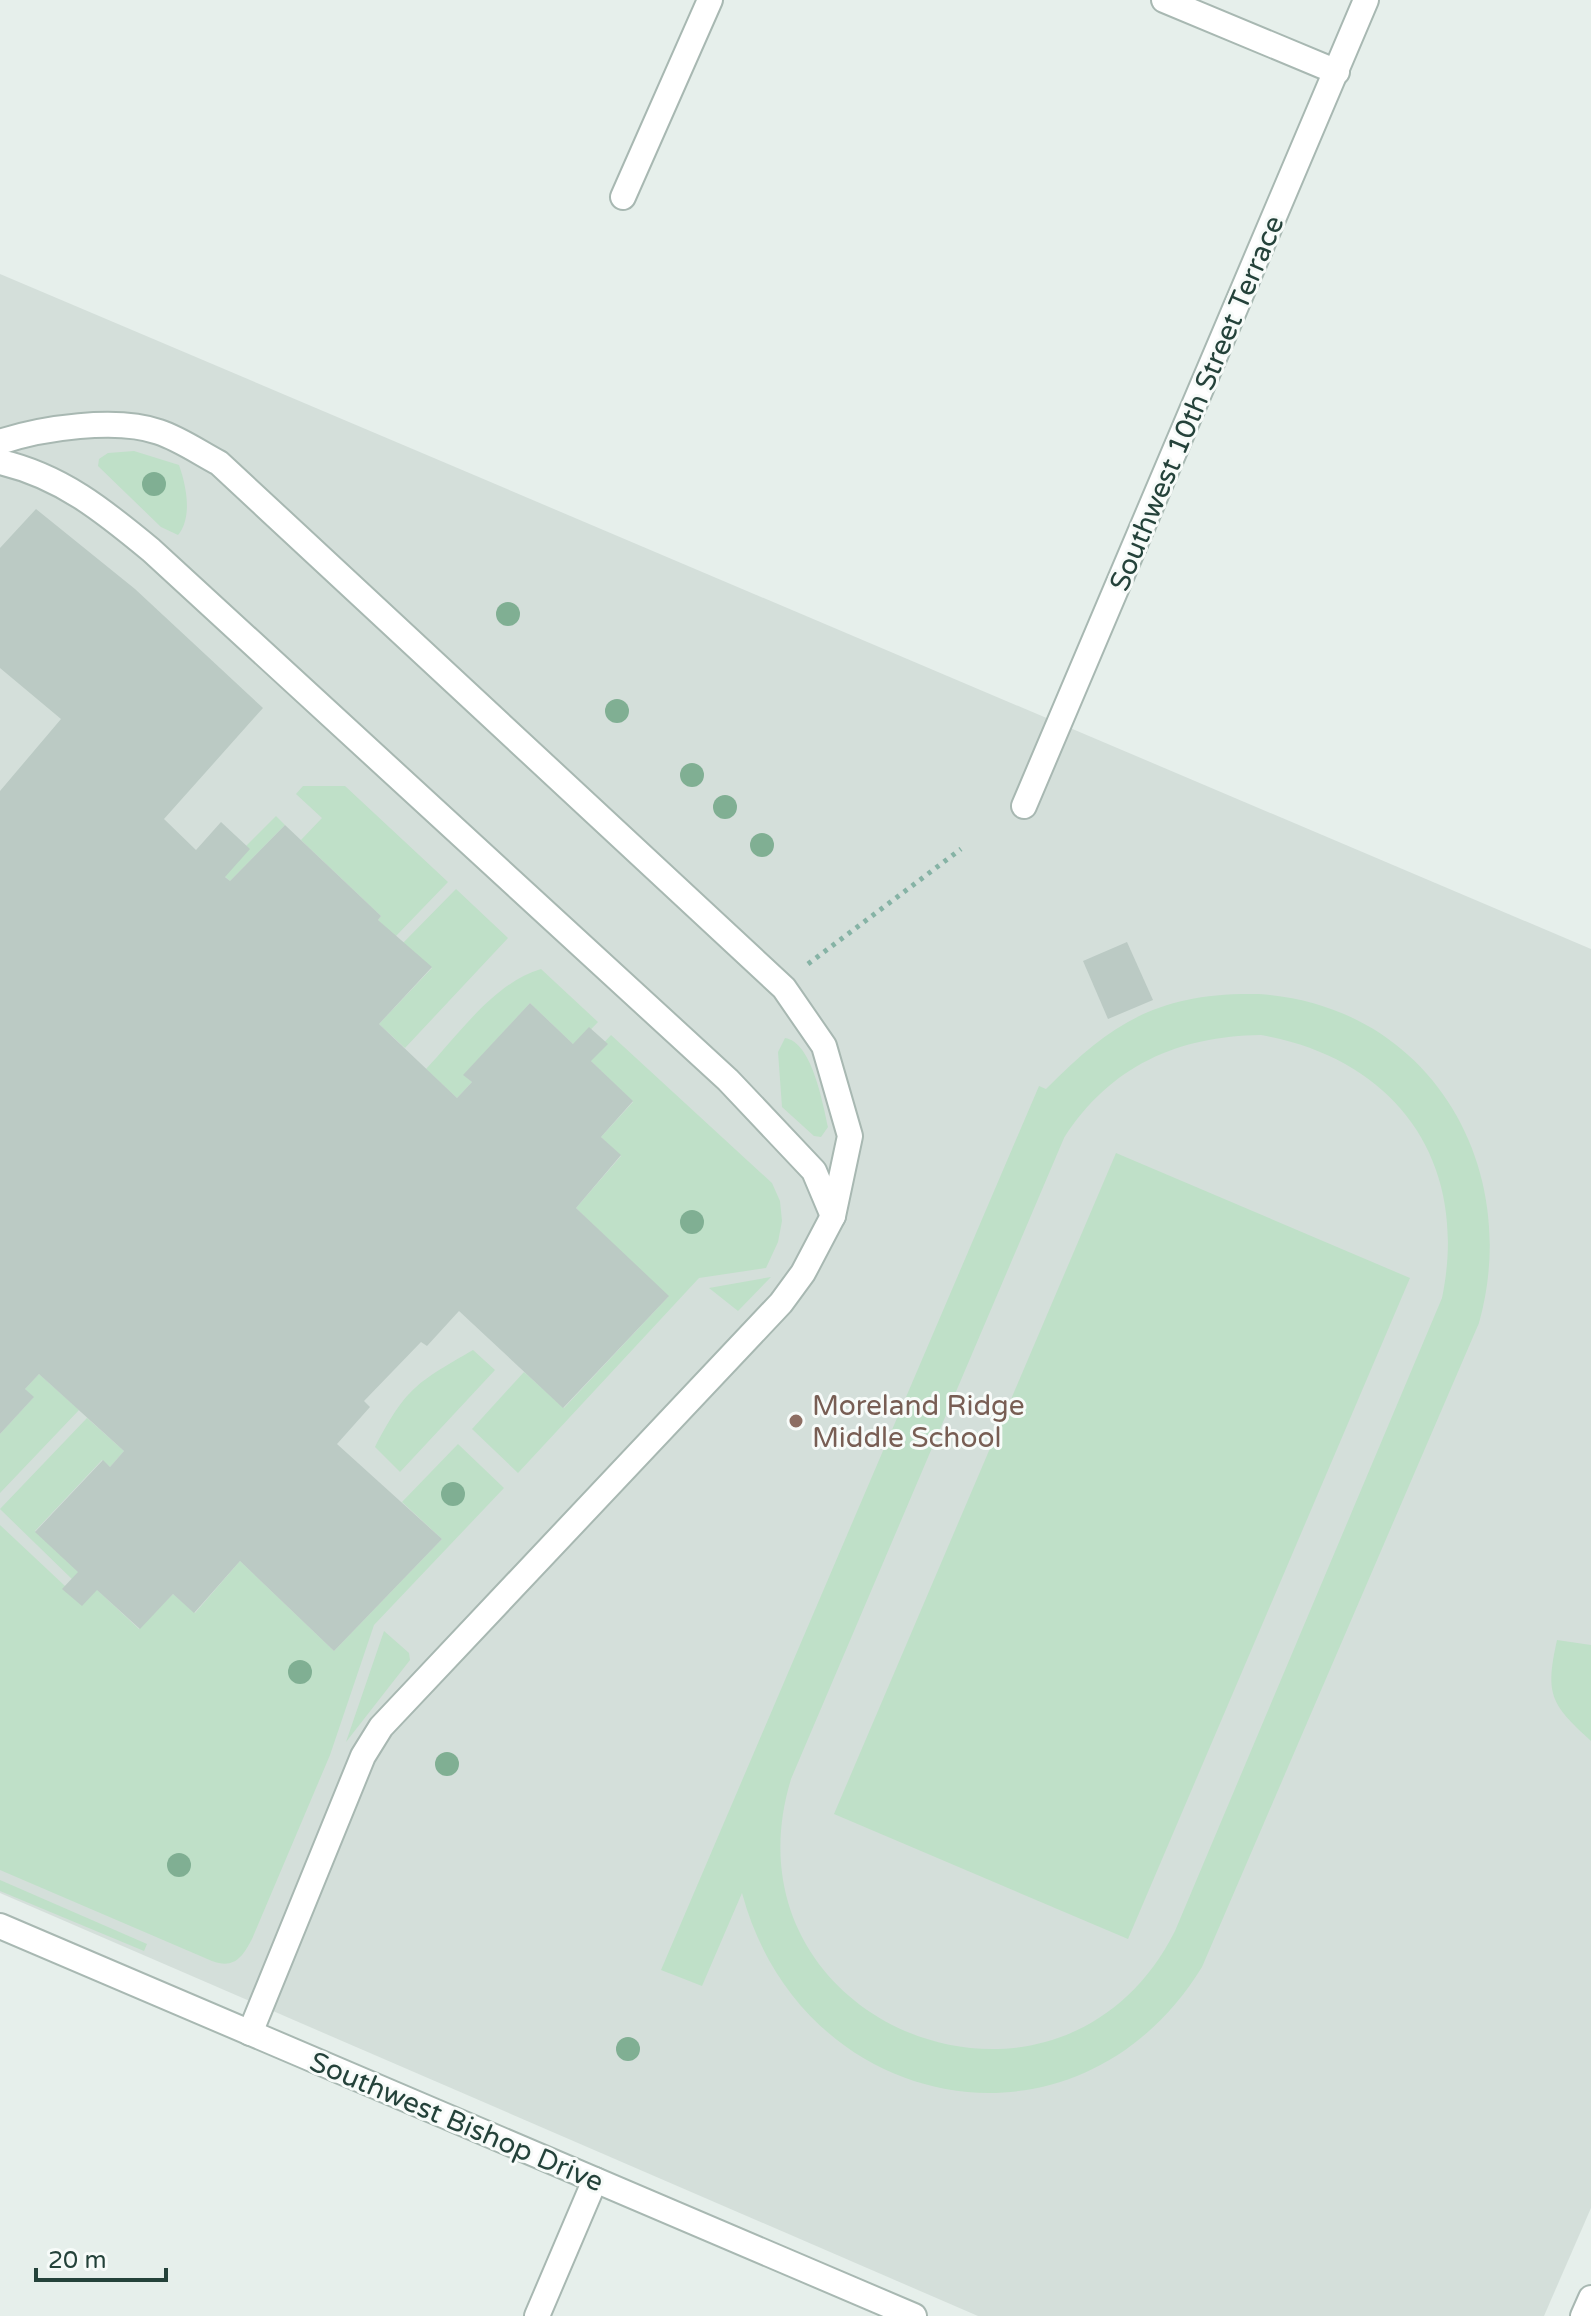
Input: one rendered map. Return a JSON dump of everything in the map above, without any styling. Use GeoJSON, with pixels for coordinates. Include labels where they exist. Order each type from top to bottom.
{"type":"FeatureCollection","features":[{"type":"Feature","properties":{"kind":"street"},"geometry":{"type":"LineString","coordinates":[[623,197],[710,0]]}},
{"type":"Feature","properties":{"kind":"street"},"geometry":{"type":"LineString","coordinates":[[1164,0],[1337,72]]}},
{"type":"Feature","properties":{"kind":"street","name":"Southwest 10th Street Terrace"},"geometry":{"type":"LineString","coordinates":[[1024,806],[1366,0]]}},
{"type":"Feature","properties":{"kind":"street"},"geometry":{"type":"LineString","coordinates":[[0,442],[19,435],[99,425],[157,431],[219,463],[784,988],[824,1046],[850,1136],[833,1216],[803,1273],[781,1303],[381,1727],[363,1756],[250,2033]]}},
{"type":"Feature","properties":{"kind":"street"},"geometry":{"type":"LineString","coordinates":[[0,462],[33,470],[90,499],[151,550],[728,1080],[814,1171],[833,1216]]}},
{"type":"Feature","properties":{"kind":"street","name":"Southwest Bishop Drive"},"geometry":{"type":"LineString","coordinates":[[0,1926],[914,2316]]}},
{"type":"Feature","properties":{"kind":"street"},"geometry":{"type":"LineString","coordinates":[[537,2316],[595,2180]]}},
{"type":"Feature","properties":{"kind":"street"},"geometry":{"type":"LineString","coordinates":[[1583,2316],[1591,2298]]}},
{"type":"Feature","properties":{"kind":"path"},"geometry":{"type":"LineString","coordinates":[[797,972],[961,849]]}},
{"type":"Feature","properties":{"kind":"shaded area","name":"Moreland Ridge Middle School"},"geometry":{"type":"Polygon","coordinates":[[[0,274],[1591,949],[1591,2208],[1544,2316],[978,2316],[0,1893],[0,274]]]}},
{"type":"Feature","properties":{"kind":"green space"},"geometry":{"type":"Polygon","coordinates":[[[134,451],[179,465],[187,510],[178,535],[161,527],[98,466],[99,459],[108,453],[134,451]]]}},
{"type":"Feature","properties":{"kind":"green space"},"geometry":{"type":"Polygon","coordinates":[[[303,786],[345,786],[448,882],[395,937],[378,920],[381,916],[301,840],[322,818],[296,794],[303,786]]]}},
{"type":"Feature","properties":{"kind":"green space"},"geometry":{"type":"Polygon","coordinates":[[[276,816],[285,825],[230,881],[220,872],[276,816]]]}},
{"type":"Feature","properties":{"kind":"green space"},"geometry":{"type":"Polygon","coordinates":[[[456,889],[508,938],[405,1048],[379,1024],[432,968],[403,943],[456,889]]]}},
{"type":"Feature","properties":{"kind":"green space"},"geometry":{"type":"Polygon","coordinates":[[[541,969],[598,1022],[575,1046],[530,1003],[464,1075],[472,1082],[457,1098],[426,1069],[493,998],[524,976],[541,969]]]}},
{"type":"Feature","properties":{"kind":"green space"},"geometry":{"type":"Polygon","coordinates":[[[1259,994],[1319,1005],[1371,1028],[1415,1061],[1449,1103],[1474,1152],[1487,1206],[1489,1264],[1479,1323],[1202,1967],[1149,2031],[1086,2072],[1018,2091],[948,2089],[881,2068],[822,2027],[774,1968],[742,1893],[702,1986],[661,1970],[1039,1086],[1046,1089],[1094,1045],[1141,1015],[1194,998],[1259,994]],[[1261,1035],[1202,1041],[1174,1049],[1125,1074],[1082,1113],[1064,1138],[791,1779],[781,1866],[803,1939],[849,1996],[911,2034],[983,2049],[1056,2039],[1122,2001],[1175,1931],[1442,1298],[1448,1249],[1445,1203],[1433,1161],[1413,1124],[1385,1093],[1351,1067],[1309,1048],[1261,1035]]]}},
{"type":"Feature","properties":{"kind":"green space"},"geometry":{"type":"Polygon","coordinates":[[[611,1035],[772,1183],[780,1201],[782,1221],[778,1242],[766,1268],[699,1278],[518,1473],[472,1429],[524,1372],[564,1408],[668,1297],[576,1208],[621,1156],[601,1137],[633,1102],[589,1059],[611,1035]]]}},
{"type":"Feature","properties":{"kind":"green space"},"geometry":{"type":"Polygon","coordinates":[[[785,1038],[802,1050],[815,1075],[828,1127],[821,1137],[814,1136],[782,1107],[778,1052],[785,1038]]]}},
{"type":"Feature","properties":{"kind":"green space"},"geometry":{"type":"Polygon","coordinates":[[[1116,1153],[1410,1278],[1128,1939],[834,1814],[1116,1153]]]}},
{"type":"Feature","properties":{"kind":"green space"},"geometry":{"type":"Polygon","coordinates":[[[771,1277],[738,1311],[709,1288],[771,1277]]]}},
{"type":"Feature","properties":{"kind":"green space"},"geometry":{"type":"Polygon","coordinates":[[[473,1350],[495,1370],[400,1472],[375,1447],[386,1427],[414,1389],[473,1350]]]}},
{"type":"Feature","properties":{"kind":"green space"},"geometry":{"type":"Polygon","coordinates":[[[39,1374],[79,1410],[0,1493],[0,1434],[33,1398],[25,1389],[39,1374]]]}},
{"type":"Feature","properties":{"kind":"green space"},"geometry":{"type":"Polygon","coordinates":[[[87,1418],[124,1451],[110,1467],[102,1460],[35,1531],[81,1574],[74,1581],[0,1509],[87,1418]]]}},
{"type":"Feature","properties":{"kind":"green space"},"geometry":{"type":"Polygon","coordinates":[[[458,1444],[504,1488],[374,1625],[330,1755],[252,1939],[241,1956],[232,1963],[212,1961],[0,1870],[0,1525],[81,1601],[94,1587],[139,1629],[173,1594],[195,1613],[240,1561],[334,1651],[442,1539],[402,1502],[458,1444]]]}},
{"type":"Feature","properties":{"kind":"green space"},"geometry":{"type":"Polygon","coordinates":[[[384,1631],[409,1653],[410,1660],[346,1742],[384,1631]]]}},
{"type":"Feature","properties":{"kind":"green space"},"geometry":{"type":"Polygon","coordinates":[[[1557,1640],[1591,1645],[1591,1741],[1567,1717],[1554,1697],[1551,1673],[1557,1640]]]}},
{"type":"Feature","properties":{"kind":"green space"},"geometry":{"type":"Polygon","coordinates":[[[0,1880],[147,1944],[144,1951],[0,1891],[0,1880]]]}},
{"type":"Feature","properties":{"kind":"building"},"geometry":{"type":"Polygon","coordinates":[[[36,509],[135,589],[263,708],[164,819],[196,850],[221,822],[250,849],[225,877],[230,881],[285,825],[381,916],[378,920],[432,967],[379,1024],[457,1098],[472,1082],[463,1075],[530,1003],[573,1044],[589,1027],[608,1044],[591,1061],[633,1101],[601,1137],[621,1155],[576,1208],[669,1296],[563,1408],[459,1311],[427,1346],[421,1342],[364,1401],[370,1407],[337,1444],[442,1539],[334,1651],[240,1561],[194,1613],[173,1594],[140,1629],[97,1590],[82,1606],[62,1589],[78,1572],[35,1532],[103,1460],[110,1467],[124,1451],[39,1374],[25,1389],[34,1397],[0,1434],[0,791],[61,719],[0,668],[0,548],[36,509]]]}},
{"type":"Feature","properties":{"kind":"building"},"geometry":{"type":"Polygon","coordinates":[[[1127,942],[1153,1000],[1108,1019],[1083,961],[1127,942]]]}},
{"type":"Feature","properties":{"kind":"place","name":"Moreland Ridge Middle School"},"geometry":{"type":"Point","coordinates":[796,1421]}}]}
